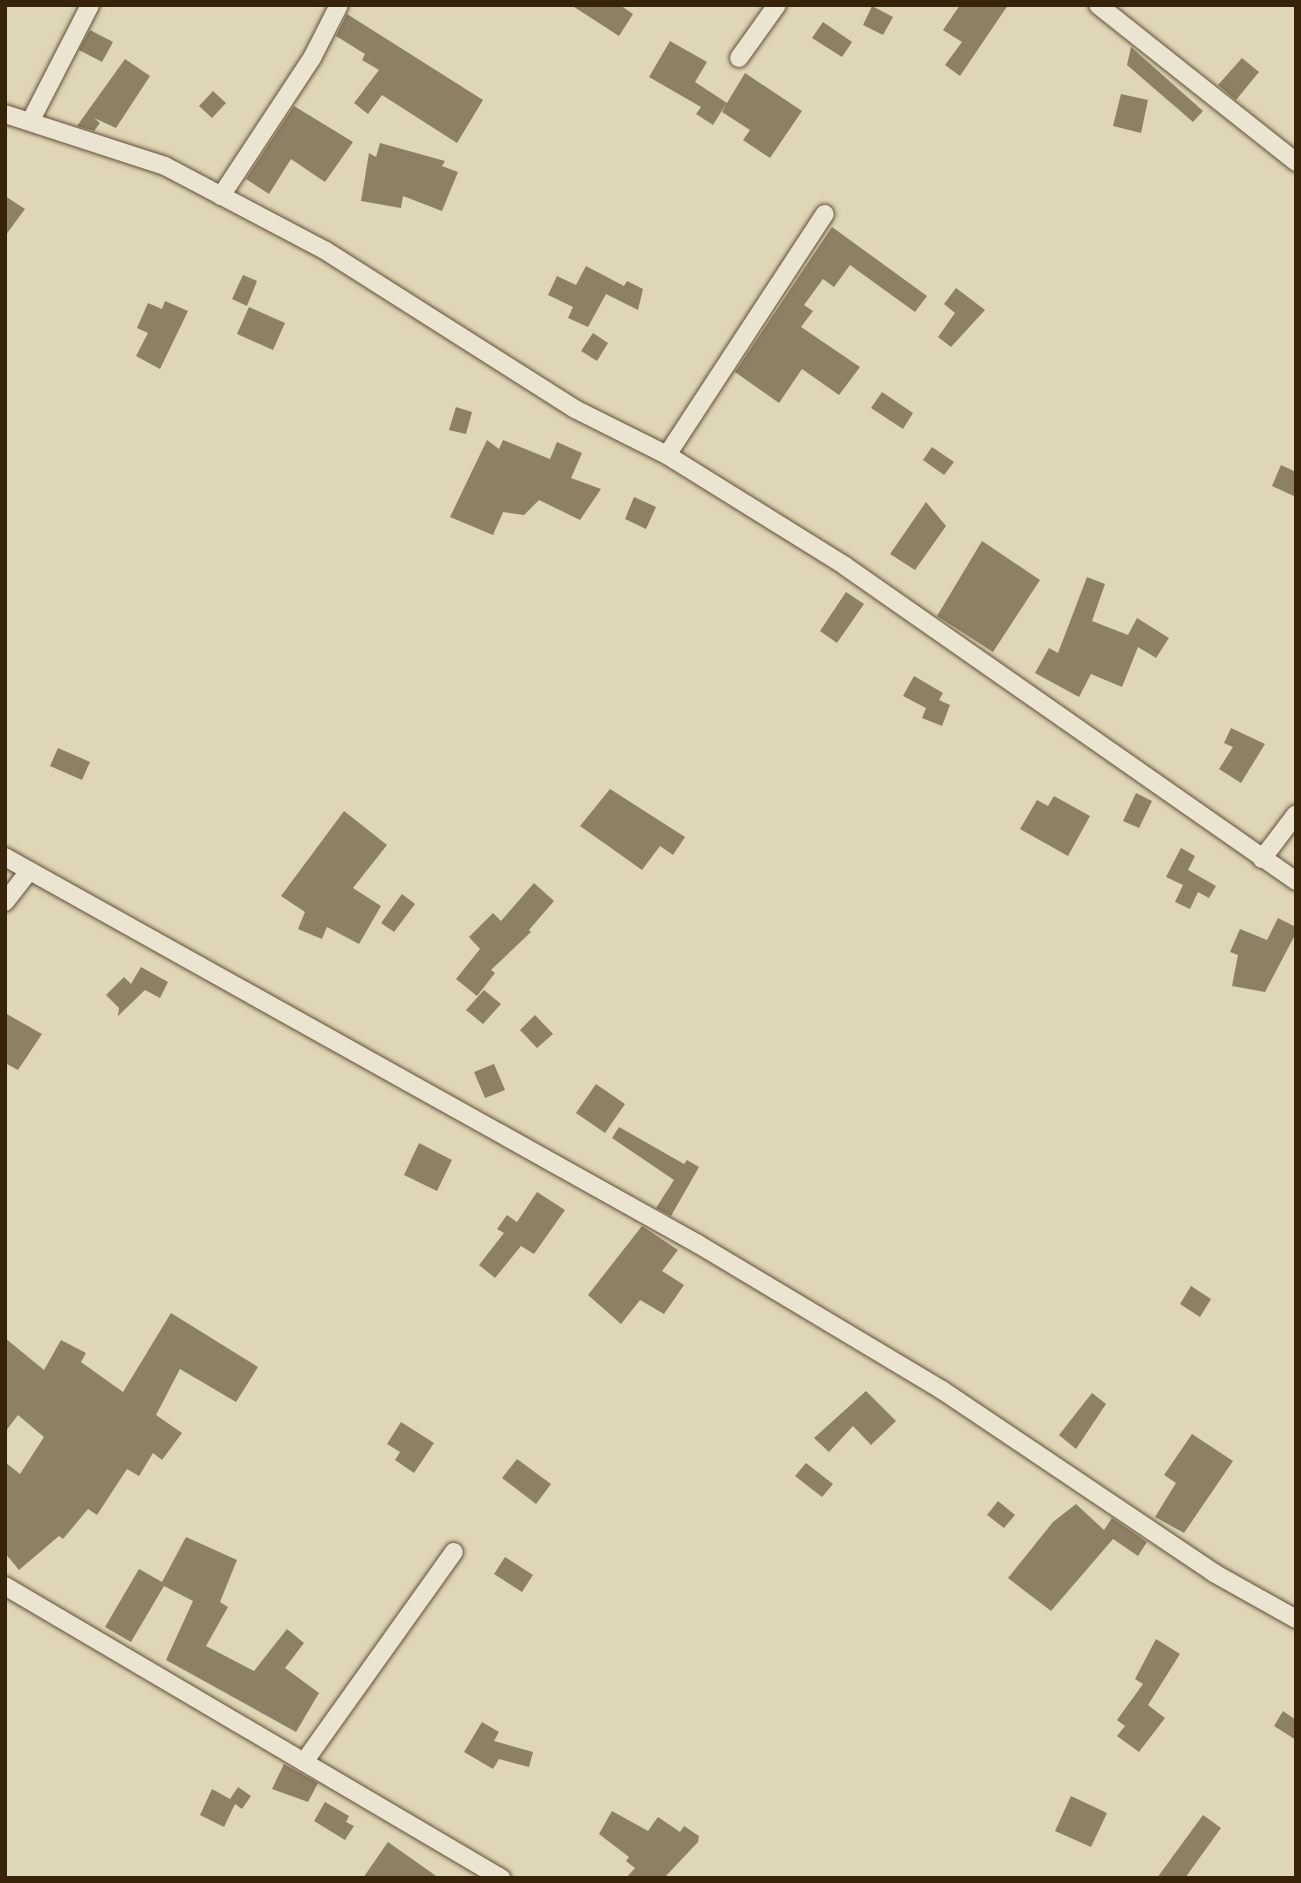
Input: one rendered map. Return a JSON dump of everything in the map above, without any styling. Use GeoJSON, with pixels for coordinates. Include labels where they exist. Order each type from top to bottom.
{"type":"FeatureCollection","features":[{"type":"Feature","properties":{"kind":"street"},"geometry":{"type":"LineString","coordinates":[[31,120],[90,5]]}},
{"type":"Feature","properties":{"kind":"street"},"geometry":{"type":"LineString","coordinates":[[221,196],[312,58],[339,5]]}},
{"type":"Feature","properties":{"kind":"street"},"geometry":{"type":"LineString","coordinates":[[739,58],[777,5]]}},
{"type":"Feature","properties":{"kind":"street"},"geometry":{"type":"LineString","coordinates":[[1098,5],[1296,162]]}},
{"type":"Feature","properties":{"kind":"street"},"geometry":{"type":"LineString","coordinates":[[5,114],[31,120],[165,166],[326,251],[575,409],[667,455],[845,566],[1296,881]]}},
{"type":"Feature","properties":{"kind":"street"},"geometry":{"type":"LineString","coordinates":[[667,455],[825,214]]}},
{"type":"Feature","properties":{"kind":"street"},"geometry":{"type":"LineString","coordinates":[[1262,859],[1296,814]]}},
{"type":"Feature","properties":{"kind":"street"},"geometry":{"type":"LineString","coordinates":[[5,857],[698,1244],[942,1390],[1214,1573],[1296,1619]]}},
{"type":"Feature","properties":{"kind":"street"},"geometry":{"type":"LineString","coordinates":[[5,902],[29,871]]}},
{"type":"Feature","properties":{"kind":"street"},"geometry":{"type":"LineString","coordinates":[[304,1762],[454,1552]]}},
{"type":"Feature","properties":{"kind":"street"},"geometry":{"type":"LineString","coordinates":[[5,1586],[501,1878]]}},
{"type":"Feature","properties":{"kind":"building"},"geometry":{"type":"Polygon","coordinates":[[[571,5],[620,5],[633,14],[619,36],[571,5]]]}},
{"type":"Feature","properties":{"kind":"building"},"geometry":{"type":"Polygon","coordinates":[[[960,5],[1008,5],[960,76],[945,65],[962,42],[943,30],[960,5]]]}},
{"type":"Feature","properties":{"kind":"building"},"geometry":{"type":"Polygon","coordinates":[[[872,6],[893,17],[883,35],[863,25],[872,6]]]}},
{"type":"Feature","properties":{"kind":"building"},"geometry":{"type":"Polygon","coordinates":[[[347,14],[483,100],[457,143],[382,95],[368,114],[354,103],[379,70],[362,60],[365,54],[336,36],[347,14]]]}},
{"type":"Feature","properties":{"kind":"building"},"geometry":{"type":"Polygon","coordinates":[[[823,22],[852,42],[842,57],[812,38],[823,22]]]}},
{"type":"Feature","properties":{"kind":"building"},"geometry":{"type":"Polygon","coordinates":[[[90,30],[113,42],[102,62],[79,50],[90,30]]]}},
{"type":"Feature","properties":{"kind":"building"},"geometry":{"type":"Polygon","coordinates":[[[670,41],[707,62],[695,82],[727,103],[745,73],[802,111],[770,158],[743,140],[750,130],[722,112],[726,104],[713,125],[696,114],[701,107],[649,77],[670,41]]]}},
{"type":"Feature","properties":{"kind":"building"},"geometry":{"type":"Polygon","coordinates":[[[1131,47],[1203,111],[1193,122],[1127,65],[1131,47]]]}},
{"type":"Feature","properties":{"kind":"building"},"geometry":{"type":"Polygon","coordinates":[[[1242,58],[1259,72],[1236,100],[1218,85],[1242,58]]]}},
{"type":"Feature","properties":{"kind":"building"},"geometry":{"type":"Polygon","coordinates":[[[125,59],[150,76],[116,128],[94,118],[100,123],[94,131],[77,126],[125,59]]]}},
{"type":"Feature","properties":{"kind":"building"},"geometry":{"type":"Polygon","coordinates":[[[213,91],[226,103],[212,118],[199,106],[213,91]]]}},
{"type":"Feature","properties":{"kind":"building"},"geometry":{"type":"Polygon","coordinates":[[[1121,94],[1148,100],[1141,133],[1113,126],[1121,94]]]}},
{"type":"Feature","properties":{"kind":"building"},"geometry":{"type":"Polygon","coordinates":[[[294,106],[353,142],[325,182],[291,159],[269,194],[246,179],[294,106]]]}},
{"type":"Feature","properties":{"kind":"building"},"geometry":{"type":"Polygon","coordinates":[[[380,143],[445,161],[442,166],[458,172],[442,211],[403,196],[401,208],[361,201],[369,153],[376,157],[380,143]]]}},
{"type":"Feature","properties":{"kind":"building"},"geometry":{"type":"Polygon","coordinates":[[[5,196],[25,209],[5,236],[5,196]]]}},
{"type":"Feature","properties":{"kind":"building"},"geometry":{"type":"Polygon","coordinates":[[[832,227],[927,296],[915,312],[850,265],[834,287],[823,279],[804,305],[813,311],[801,327],[860,367],[839,395],[802,369],[779,403],[735,372],[832,227]]]}},
{"type":"Feature","properties":{"kind":"building"},"geometry":{"type":"Polygon","coordinates":[[[586,266],[624,286],[627,281],[643,289],[638,310],[606,294],[588,327],[568,318],[573,307],[548,295],[557,276],[576,285],[586,266]]]}},
{"type":"Feature","properties":{"kind":"building"},"geometry":{"type":"Polygon","coordinates":[[[243,275],[257,281],[247,306],[232,299],[243,275]]]}},
{"type":"Feature","properties":{"kind":"building"},"geometry":{"type":"Polygon","coordinates":[[[956,288],[985,310],[951,347],[938,337],[955,313],[944,304],[956,288]]]}},
{"type":"Feature","properties":{"kind":"building"},"geometry":{"type":"Polygon","coordinates":[[[165,301],[188,311],[160,369],[136,356],[148,333],[137,328],[148,303],[162,309],[165,301]]]}},
{"type":"Feature","properties":{"kind":"building"},"geometry":{"type":"Polygon","coordinates":[[[249,307],[285,323],[273,350],[237,334],[249,307]]]}},
{"type":"Feature","properties":{"kind":"building"},"geometry":{"type":"Polygon","coordinates":[[[593,333],[608,343],[597,361],[581,351],[593,333]]]}},
{"type":"Feature","properties":{"kind":"building"},"geometry":{"type":"Polygon","coordinates":[[[882,392],[913,413],[903,429],[871,408],[882,392]]]}},
{"type":"Feature","properties":{"kind":"building"},"geometry":{"type":"Polygon","coordinates":[[[456,407],[472,412],[466,434],[449,430],[456,407]]]}},
{"type":"Feature","properties":{"kind":"building"},"geometry":{"type":"Polygon","coordinates":[[[487,440],[499,449],[503,440],[550,459],[557,442],[582,453],[571,478],[601,489],[580,520],[539,500],[524,515],[503,512],[493,535],[450,517],[487,440]]]}},
{"type":"Feature","properties":{"kind":"building"},"geometry":{"type":"Polygon","coordinates":[[[932,447],[954,462],[944,475],[923,460],[932,447]]]}},
{"type":"Feature","properties":{"kind":"building"},"geometry":{"type":"Polygon","coordinates":[[[1281,465],[1296,472],[1296,497],[1272,486],[1281,465]]]}},
{"type":"Feature","properties":{"kind":"building"},"geometry":{"type":"Polygon","coordinates":[[[634,497],[656,507],[646,529],[625,519],[634,497]]]}},
{"type":"Feature","properties":{"kind":"building"},"geometry":{"type":"Polygon","coordinates":[[[926,502],[946,526],[915,570],[890,554],[926,502]]]}},
{"type":"Feature","properties":{"kind":"building"},"geometry":{"type":"Polygon","coordinates":[[[982,541],[1040,580],[993,652],[937,616],[982,541]]]}},
{"type":"Feature","properties":{"kind":"building"},"geometry":{"type":"Polygon","coordinates":[[[1087,577],[1105,584],[1092,621],[1128,635],[1137,618],[1169,638],[1156,658],[1138,647],[1122,687],[1091,674],[1079,697],[1035,673],[1049,648],[1058,653],[1087,577]]]}},
{"type":"Feature","properties":{"kind":"building"},"geometry":{"type":"Polygon","coordinates":[[[846,592],[864,604],[837,643],[820,631],[846,592]]]}},
{"type":"Feature","properties":{"kind":"building"},"geometry":{"type":"Polygon","coordinates":[[[914,676],[943,693],[939,700],[950,705],[942,726],[922,718],[926,708],[903,696],[914,676]]]}},
{"type":"Feature","properties":{"kind":"building"},"geometry":{"type":"Polygon","coordinates":[[[1231,728],[1265,744],[1241,783],[1219,769],[1233,747],[1224,743],[1231,728]]]}},
{"type":"Feature","properties":{"kind":"building"},"geometry":{"type":"Polygon","coordinates":[[[58,748],[90,762],[82,780],[50,766],[58,748]]]}},
{"type":"Feature","properties":{"kind":"building"},"geometry":{"type":"Polygon","coordinates":[[[610,789],[685,837],[673,855],[660,846],[642,870],[580,826],[610,789]]]}},
{"type":"Feature","properties":{"kind":"building"},"geometry":{"type":"Polygon","coordinates":[[[1136,793],[1152,801],[1139,828],[1123,821],[1136,793]]]}},
{"type":"Feature","properties":{"kind":"building"},"geometry":{"type":"Polygon","coordinates":[[[1054,796],[1090,816],[1068,856],[1020,829],[1037,800],[1048,806],[1054,796]]]}},
{"type":"Feature","properties":{"kind":"building"},"geometry":{"type":"Polygon","coordinates":[[[344,811],[387,845],[353,888],[381,906],[359,944],[327,927],[322,939],[298,929],[305,912],[281,896],[344,811]]]}},
{"type":"Feature","properties":{"kind":"building"},"geometry":{"type":"Polygon","coordinates":[[[1181,848],[1195,856],[1188,870],[1216,886],[1209,898],[1198,892],[1190,909],[1175,902],[1183,885],[1166,877],[1181,848]]]}},
{"type":"Feature","properties":{"kind":"building"},"geometry":{"type":"Polygon","coordinates":[[[534,883],[554,901],[529,930],[531,932],[491,970],[495,973],[477,996],[456,979],[480,949],[469,937],[493,913],[501,921],[534,883]]]}},
{"type":"Feature","properties":{"kind":"building"},"geometry":{"type":"Polygon","coordinates":[[[402,894],[415,904],[394,932],[381,923],[402,894]]]}},
{"type":"Feature","properties":{"kind":"building"},"geometry":{"type":"Polygon","coordinates":[[[1278,918],[1296,927],[1296,933],[1265,992],[1232,986],[1238,955],[1230,952],[1240,929],[1267,940],[1278,918]]]}},
{"type":"Feature","properties":{"kind":"building"},"geometry":{"type":"Polygon","coordinates":[[[141,967],[168,982],[160,998],[145,990],[118,1016],[119,1008],[106,995],[124,977],[131,984],[141,967]]]}},
{"type":"Feature","properties":{"kind":"building"},"geometry":{"type":"Polygon","coordinates":[[[484,990],[501,1004],[483,1024],[466,1010],[484,990]]]}},
{"type":"Feature","properties":{"kind":"building"},"geometry":{"type":"Polygon","coordinates":[[[5,1013],[42,1034],[18,1070],[5,1063],[5,1013]]]}},
{"type":"Feature","properties":{"kind":"building"},"geometry":{"type":"Polygon","coordinates":[[[535,1015],[553,1034],[537,1048],[520,1030],[535,1015]]]}},
{"type":"Feature","properties":{"kind":"building"},"geometry":{"type":"Polygon","coordinates":[[[494,1064],[505,1090],[485,1098],[474,1072],[494,1064]]]}},
{"type":"Feature","properties":{"kind":"building"},"geometry":{"type":"Polygon","coordinates":[[[596,1084],[625,1104],[605,1133],[576,1113],[596,1084]]]}},
{"type":"Feature","properties":{"kind":"building"},"geometry":{"type":"Polygon","coordinates":[[[619,1127],[684,1164],[687,1160],[699,1167],[671,1216],[656,1208],[674,1180],[612,1138],[619,1127]]]}},
{"type":"Feature","properties":{"kind":"building"},"geometry":{"type":"Polygon","coordinates":[[[419,1143],[452,1160],[437,1191],[404,1175],[419,1143]]]}},
{"type":"Feature","properties":{"kind":"building"},"geometry":{"type":"Polygon","coordinates":[[[537,1192],[565,1210],[534,1254],[521,1246],[495,1278],[479,1265],[504,1233],[497,1229],[507,1215],[517,1222],[537,1192]]]}},
{"type":"Feature","properties":{"kind":"building"},"geometry":{"type":"Polygon","coordinates":[[[642,1226],[678,1250],[662,1271],[684,1285],[664,1314],[640,1300],[621,1324],[588,1295],[642,1226]]]}},
{"type":"Feature","properties":{"kind":"building"},"geometry":{"type":"Polygon","coordinates":[[[1191,1286],[1211,1299],[1200,1317],[1180,1304],[1191,1286]]]}},
{"type":"Feature","properties":{"kind":"building"},"geometry":{"type":"Polygon","coordinates":[[[171,1313],[258,1367],[236,1402],[180,1369],[156,1415],[182,1433],[162,1460],[153,1453],[139,1476],[127,1469],[97,1515],[88,1509],[63,1539],[59,1536],[19,1570],[5,1553],[5,1462],[20,1474],[44,1437],[18,1415],[5,1432],[5,1338],[44,1370],[61,1340],[86,1353],[81,1362],[123,1392],[171,1313]]]}},
{"type":"Feature","properties":{"kind":"building"},"geometry":{"type":"Polygon","coordinates":[[[866,1391],[896,1421],[871,1445],[853,1426],[829,1452],[814,1438],[866,1391]]]}},
{"type":"Feature","properties":{"kind":"building"},"geometry":{"type":"Polygon","coordinates":[[[1092,1393],[1106,1404],[1076,1449],[1059,1435],[1092,1393]]]}},
{"type":"Feature","properties":{"kind":"building"},"geometry":{"type":"Polygon","coordinates":[[[401,1422],[434,1443],[414,1473],[395,1460],[400,1452],[387,1444],[401,1422]]]}},
{"type":"Feature","properties":{"kind":"building"},"geometry":{"type":"Polygon","coordinates":[[[1192,1434],[1233,1461],[1184,1533],[1155,1517],[1176,1483],[1164,1475],[1192,1434]]]}},
{"type":"Feature","properties":{"kind":"building"},"geometry":{"type":"Polygon","coordinates":[[[517,1459],[551,1484],[536,1504],[502,1478],[517,1459]]]}},
{"type":"Feature","properties":{"kind":"building"},"geometry":{"type":"Polygon","coordinates":[[[806,1463],[833,1484],[822,1497],[795,1476],[806,1463]]]}},
{"type":"Feature","properties":{"kind":"building"},"geometry":{"type":"Polygon","coordinates":[[[998,1501],[1015,1515],[1004,1528],[987,1515],[998,1501]]]}},
{"type":"Feature","properties":{"kind":"building"},"geometry":{"type":"Polygon","coordinates":[[[1076,1504],[1104,1530],[1112,1518],[1147,1542],[1138,1556],[1113,1539],[1051,1611],[1008,1578],[1053,1522],[1076,1504]]]}},
{"type":"Feature","properties":{"kind":"building"},"geometry":{"type":"Polygon","coordinates":[[[186,1537],[237,1560],[220,1602],[228,1607],[206,1646],[254,1671],[287,1629],[304,1643],[285,1668],[319,1693],[296,1732],[166,1660],[193,1601],[164,1586],[131,1642],[105,1627],[139,1569],[162,1582],[186,1537]]]}},
{"type":"Feature","properties":{"kind":"building"},"geometry":{"type":"Polygon","coordinates":[[[505,1557],[533,1575],[522,1592],[494,1574],[505,1557]]]}},
{"type":"Feature","properties":{"kind":"building"},"geometry":{"type":"Polygon","coordinates":[[[1156,1639],[1180,1654],[1148,1705],[1165,1718],[1139,1752],[1117,1736],[1125,1726],[1117,1720],[1143,1684],[1135,1679],[1156,1639]]]}},
{"type":"Feature","properties":{"kind":"building"},"geometry":{"type":"Polygon","coordinates":[[[1283,1711],[1296,1720],[1296,1740],[1274,1726],[1283,1711]]]}},
{"type":"Feature","properties":{"kind":"building"},"geometry":{"type":"Polygon","coordinates":[[[482,1722],[499,1732],[494,1741],[533,1752],[529,1767],[499,1759],[493,1769],[464,1752],[482,1722]]]}},
{"type":"Feature","properties":{"kind":"building"},"geometry":{"type":"Polygon","coordinates":[[[284,1764],[318,1783],[308,1802],[272,1789],[284,1764]]]}},
{"type":"Feature","properties":{"kind":"building"},"geometry":{"type":"Polygon","coordinates":[[[238,1787],[251,1796],[242,1809],[235,1804],[224,1827],[200,1815],[212,1789],[230,1799],[238,1787]]]}},
{"type":"Feature","properties":{"kind":"building"},"geometry":{"type":"Polygon","coordinates":[[[1071,1796],[1107,1813],[1091,1847],[1055,1831],[1071,1796]]]}},
{"type":"Feature","properties":{"kind":"building"},"geometry":{"type":"Polygon","coordinates":[[[325,1802],[349,1816],[346,1822],[354,1826],[345,1840],[314,1821],[325,1802]]]}},
{"type":"Feature","properties":{"kind":"building"},"geometry":{"type":"Polygon","coordinates":[[[612,1811],[648,1831],[658,1817],[680,1832],[684,1826],[699,1836],[698,1842],[664,1878],[626,1878],[635,1868],[626,1861],[629,1857],[599,1834],[612,1811]]]}},
{"type":"Feature","properties":{"kind":"building"},"geometry":{"type":"Polygon","coordinates":[[[1203,1815],[1221,1828],[1185,1878],[1157,1878],[1203,1815]]]}},
{"type":"Feature","properties":{"kind":"building"},"geometry":{"type":"Polygon","coordinates":[[[388,1842],[439,1878],[363,1878],[388,1842]]]}}]}
